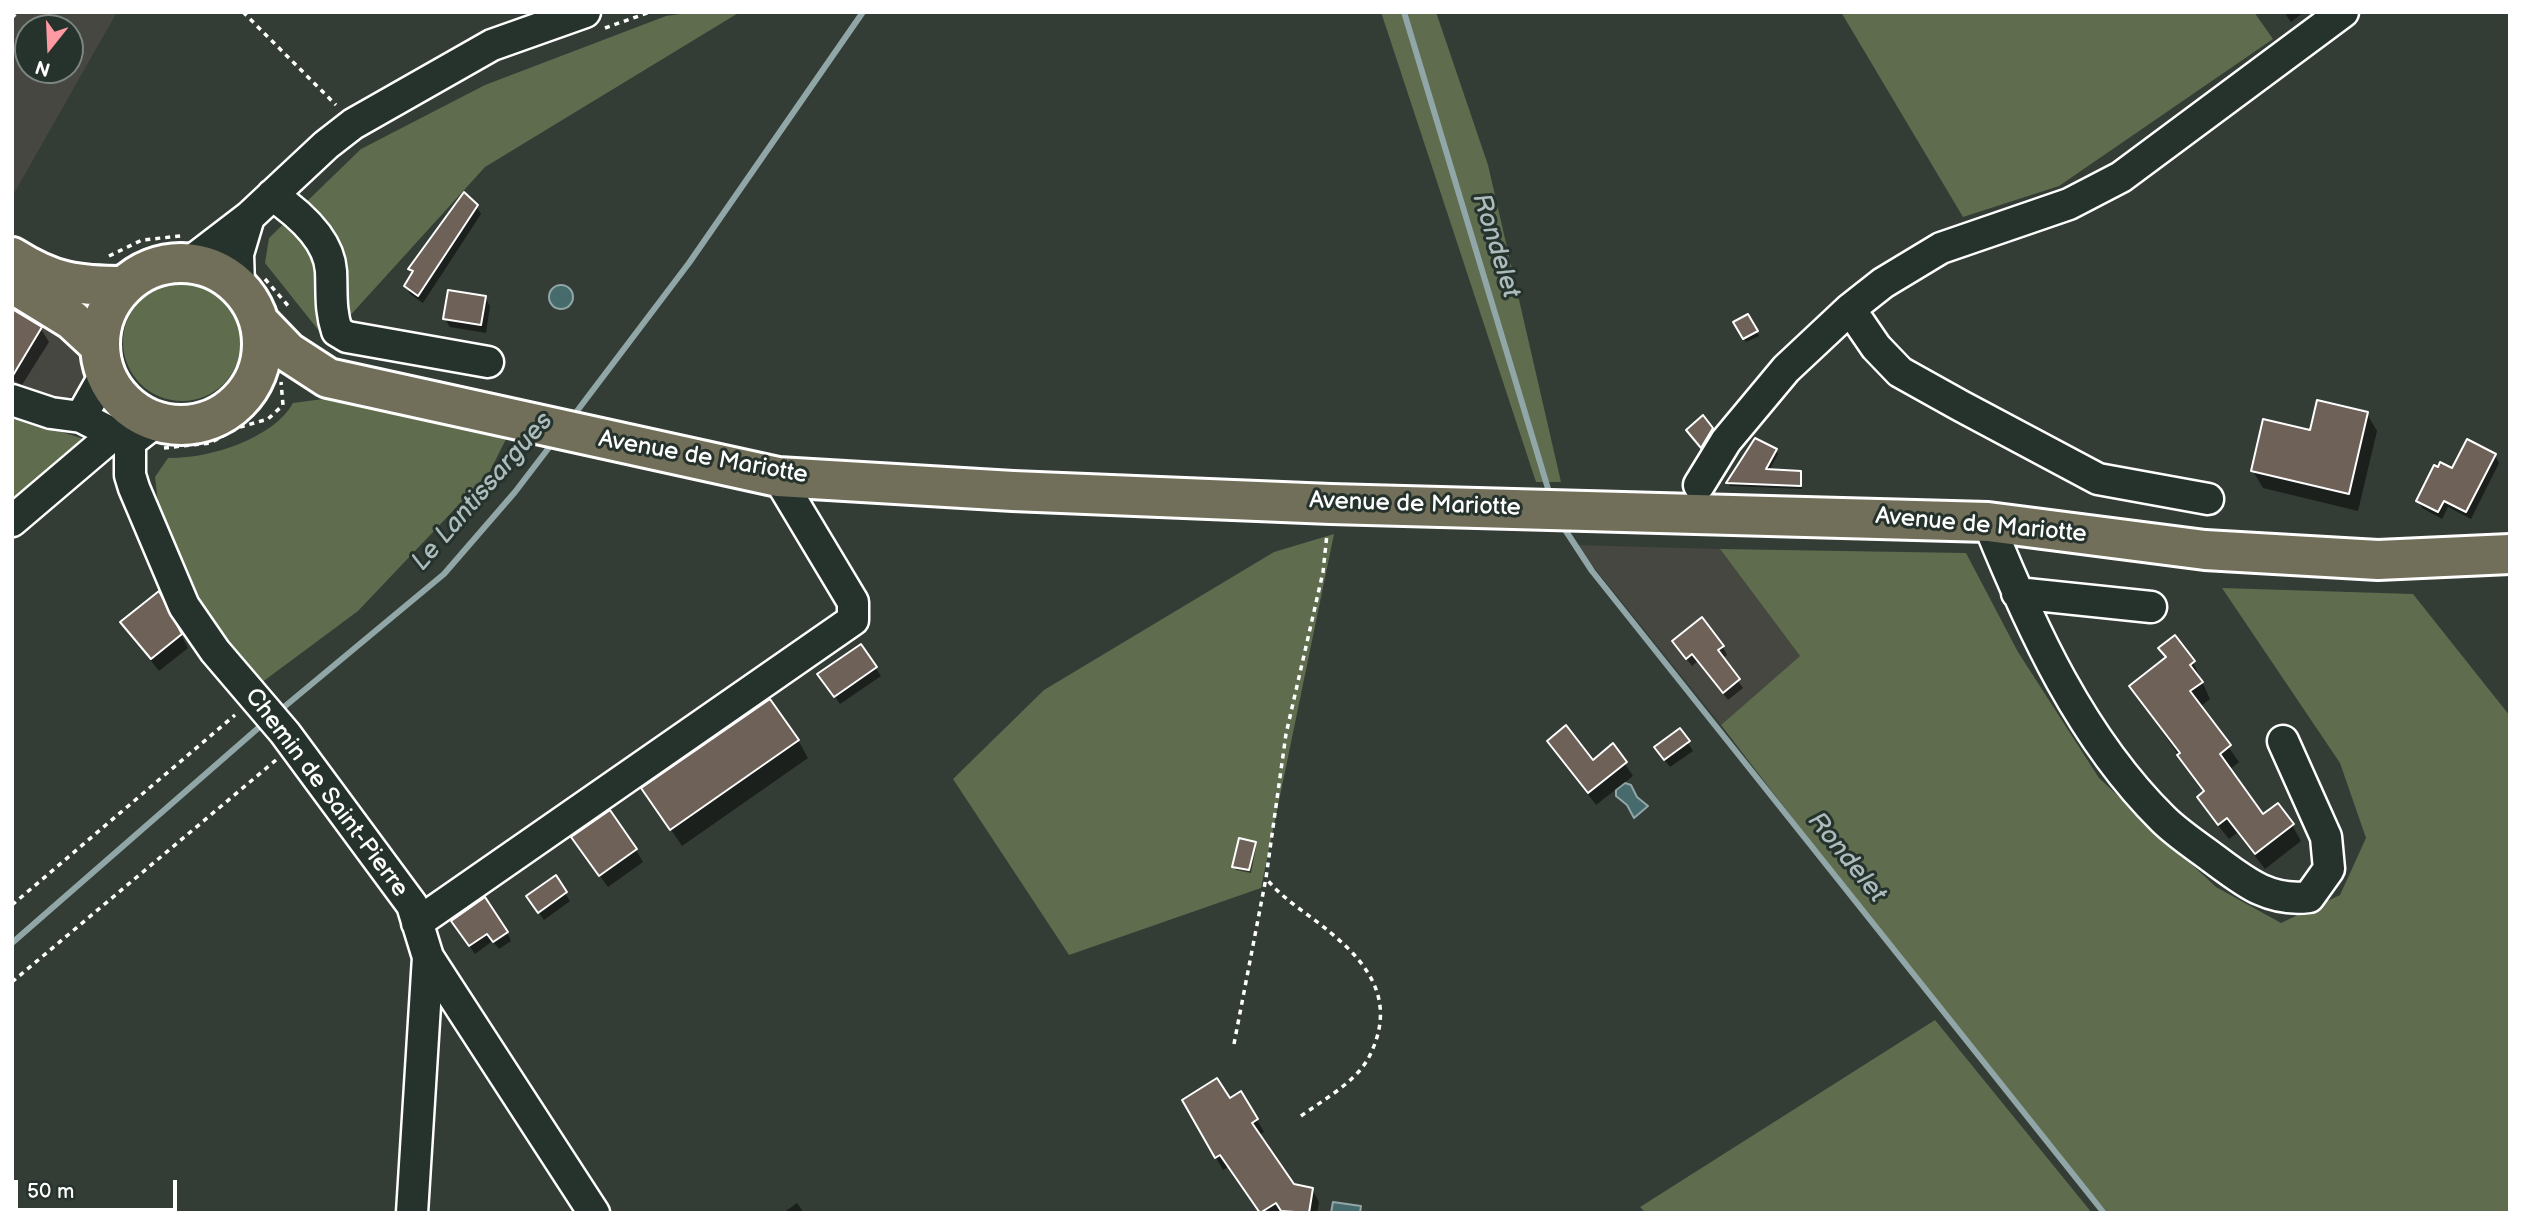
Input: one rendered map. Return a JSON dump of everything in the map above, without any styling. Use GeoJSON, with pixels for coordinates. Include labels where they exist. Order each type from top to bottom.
{"type":"FeatureCollection","features":[{"type":"Feature","properties":{"kind":"main road"},"geometry":{"type":"LineString","coordinates":[[12,257],[64,282],[84,287],[113,273],[143,272],[165,264],[189,248],[216,270],[251,281],[276,317],[272,375],[226,411],[200,423],[171,424],[133,437],[126,403],[103,360],[72,320],[12,283]]}},
{"type":"Feature","properties":{"kind":"main road"},"geometry":{"type":"LineString","coordinates":[[103,360],[106,313],[113,273]]}},
{"type":"Feature","properties":{"kind":"main road"},"geometry":{"type":"LineString","coordinates":[[272,375],[258,372],[262,349],[276,317]]}},
{"type":"Feature","properties":{"kind":"main road","name":"Avenue de Mariotte"},"geometry":{"type":"LineString","coordinates":[[272,375],[328,377],[527,424],[778,477],[1013,491],[1331,504],[1890,517],[1988,522],[2205,550],[2378,561],[2510,554]]}},
{"type":"Feature","properties":{"kind":"street"},"geometry":{"type":"LineString","coordinates":[[1699,485],[1726,441],[1786,369],[1850,309],[1883,283],[1941,248],[2069,204],[2121,177],[2343,12]]}},
{"type":"Feature","properties":{"kind":"street"},"geometry":{"type":"LineString","coordinates":[[189,248],[249,218],[353,124],[492,45],[593,21]]}},
{"type":"Feature","properties":{"kind":"street"},"geometry":{"type":"LineString","coordinates":[[272,195],[318,237],[328,253],[330,311],[337,331],[347,337],[488,362]]}},
{"type":"Feature","properties":{"kind":"street"},"geometry":{"type":"LineString","coordinates":[[249,218],[238,254],[251,281]]}},
{"type":"Feature","properties":{"kind":"street"},"geometry":{"type":"LineString","coordinates":[[1850,309],[1876,347],[1900,372],[1961,407],[2098,479],[2208,499]]}},
{"type":"Feature","properties":{"kind":"street"},"geometry":{"type":"LineString","coordinates":[[81,417],[103,360]]}},
{"type":"Feature","properties":{"kind":"street"},"geometry":{"type":"LineString","coordinates":[[12,400],[51,413],[81,417],[133,437]]}},
{"type":"Feature","properties":{"kind":"street"},"geometry":{"type":"LineString","coordinates":[[12,521],[133,437]]}},
{"type":"Feature","properties":{"kind":"street","name":"Chemin de Saint-Pierre"},"geometry":{"type":"LineString","coordinates":[[133,437],[130,475],[184,606],[215,651],[289,739],[412,905],[428,957],[412,1213]]}},
{"type":"Feature","properties":{"kind":"street"},"geometry":{"type":"LineString","coordinates":[[417,923],[853,620],[853,602],[778,477]]}},
{"type":"Feature","properties":{"kind":"street"},"geometry":{"type":"LineString","coordinates":[[1988,522],[2017,593],[2064,687],[2121,771],[2164,820],[2257,889],[2286,900],[2309,897],[2329,869],[2326,837],[2283,741]]}},
{"type":"Feature","properties":{"kind":"street"},"geometry":{"type":"LineString","coordinates":[[2017,593],[2151,607]]}},
{"type":"Feature","properties":{"kind":"street"},"geometry":{"type":"LineString","coordinates":[[428,957],[594,1213]]}},
{"type":"Feature","properties":{"kind":"path"},"geometry":{"type":"LineString","coordinates":[[12,18],[17,12]]}},
{"type":"Feature","properties":{"kind":"path"},"geometry":{"type":"LineString","coordinates":[[243,12],[353,124]]}},
{"type":"Feature","properties":{"kind":"path"},"geometry":{"type":"LineString","coordinates":[[593,21],[650,12]]}},
{"type":"Feature","properties":{"kind":"path"},"geometry":{"type":"LineString","coordinates":[[113,273],[142,240],[189,248]]}},
{"type":"Feature","properties":{"kind":"path"},"geometry":{"type":"LineString","coordinates":[[251,281],[276,317]]}},
{"type":"Feature","properties":{"kind":"path"},"geometry":{"type":"LineString","coordinates":[[133,437],[149,453],[165,448],[198,446],[240,428],[262,423],[275,415],[283,405],[272,375]]}},
{"type":"Feature","properties":{"kind":"path"},"geometry":{"type":"LineString","coordinates":[[1234,1044],[1266,878],[1286,734],[1323,572],[1331,504]]}},
{"type":"Feature","properties":{"kind":"path"},"geometry":{"type":"LineString","coordinates":[[12,905],[258,701]]}},
{"type":"Feature","properties":{"kind":"path"},"geometry":{"type":"LineString","coordinates":[[12,982],[289,739]]}},
{"type":"Feature","properties":{"kind":"path"},"geometry":{"type":"LineString","coordinates":[[1266,878],[1333,934],[1367,969],[1380,997],[1381,1020],[1368,1058],[1342,1086],[1301,1116]]}},
{"type":"Feature","properties":{"kind":"shaded area"},"geometry":{"type":"Polygon","coordinates":[[[12,12],[117,12],[84,70],[84,14],[14,14],[14,84],[76,84],[12,197],[12,12]]]}},
{"type":"Feature","properties":{"kind":"shaded area"},"geometry":{"type":"Polygon","coordinates":[[[12,299],[85,353],[92,379],[83,393],[54,401],[12,391],[12,299]]]}},
{"type":"Feature","properties":{"kind":"shaded area"},"geometry":{"type":"Polygon","coordinates":[[[1576,545],[1720,549],[1800,656],[1721,725],[1576,545]]]}},
{"type":"Feature","properties":{"kind":"green space"},"geometry":{"type":"Polygon","coordinates":[[[695,12],[740,12],[485,167],[327,341],[265,263],[269,238],[361,149],[485,85],[666,16],[695,12]]]}},
{"type":"Feature","properties":{"kind":"green space"},"geometry":{"type":"Polygon","coordinates":[[[1381,12],[1436,12],[1488,165],[1561,482],[1536,482],[1381,12]]]}},
{"type":"Feature","properties":{"kind":"green space"},"geometry":{"type":"Polygon","coordinates":[[[1841,12],[2254,12],[2273,39],[2059,186],[1963,217],[1841,12]]]}},
{"type":"Feature","properties":{"kind":"green space"},"geometry":{"type":"Polygon","coordinates":[[[182,283],[205,287],[224,300],[237,319],[241,342],[237,365],[224,384],[205,397],[182,401],[159,397],[140,384],[127,365],[123,342],[127,319],[140,300],[159,287],[182,283]]]}},
{"type":"Feature","properties":{"kind":"green space"},"geometry":{"type":"Polygon","coordinates":[[[331,398],[506,439],[489,473],[358,611],[261,683],[204,611],[161,529],[155,477],[168,458],[220,451],[271,427],[284,416],[293,403],[331,398]]]}},
{"type":"Feature","properties":{"kind":"green space"},"geometry":{"type":"Polygon","coordinates":[[[12,416],[93,442],[12,511],[12,416]]]}},
{"type":"Feature","properties":{"kind":"green space"},"geometry":{"type":"Polygon","coordinates":[[[1334,534],[1261,888],[1069,955],[953,779],[1044,690],[1274,552],[1334,534]]]}},
{"type":"Feature","properties":{"kind":"green space"},"geometry":{"type":"Polygon","coordinates":[[[1720,549],[1966,553],[2018,652],[2099,778],[2216,887],[2281,923],[2340,895],[2366,838],[2340,763],[2222,588],[2413,594],[2510,716],[2510,1213],[2108,1213],[1944,1015],[1721,725],[1800,656],[1720,549]]]}},
{"type":"Feature","properties":{"kind":"green space"},"geometry":{"type":"Polygon","coordinates":[[[1935,1020],[2092,1213],[1646,1213],[1640,1207],[1935,1020]]]}},
{"type":"Feature","properties":{"kind":"water"},"geometry":{"type":"Polygon","coordinates":[[[561,285],[570,288],[573,297],[570,306],[561,309],[552,306],[549,297],[552,288],[561,285]]]}},
{"type":"Feature","properties":{"kind":"water"},"geometry":{"type":"Polygon","coordinates":[[[1625,783],[1631,785],[1637,797],[1648,806],[1634,818],[1627,805],[1616,796],[1616,790],[1625,783]]]}},
{"type":"Feature","properties":{"kind":"water"},"geometry":{"type":"Polygon","coordinates":[[[1333,1202],[1361,1206],[1360,1213],[1331,1213],[1333,1202]]]}},
{"type":"Feature","properties":{"kind":"building"},"geometry":{"type":"Polygon","coordinates":[[[464,192],[478,205],[418,296],[404,286],[413,271],[408,269],[464,192]]]}},
{"type":"Feature","properties":{"kind":"building"},"geometry":{"type":"Polygon","coordinates":[[[448,290],[486,296],[481,325],[443,319],[448,290]]]}},
{"type":"Feature","properties":{"kind":"building"},"geometry":{"type":"Polygon","coordinates":[[[12,309],[42,327],[12,377],[12,309]]]}},
{"type":"Feature","properties":{"kind":"building"},"geometry":{"type":"Polygon","coordinates":[[[1748,314],[1758,331],[1743,339],[1733,322],[1748,314]]]}},
{"type":"Feature","properties":{"kind":"building"},"geometry":{"type":"Polygon","coordinates":[[[2317,400],[2368,412],[2349,494],[2251,471],[2263,419],[2310,430],[2317,400]]]}},
{"type":"Feature","properties":{"kind":"building"},"geometry":{"type":"Polygon","coordinates":[[[1703,415],[1713,428],[1701,448],[1686,430],[1703,415]]]}},
{"type":"Feature","properties":{"kind":"building"},"geometry":{"type":"Polygon","coordinates":[[[1755,438],[1777,449],[1766,469],[1801,471],[1801,486],[1726,483],[1755,438]]]}},
{"type":"Feature","properties":{"kind":"building"},"geometry":{"type":"Polygon","coordinates":[[[2467,439],[2496,454],[2466,512],[2444,501],[2438,512],[2416,501],[2434,465],[2438,467],[2440,462],[2452,468],[2467,439]]]}},
{"type":"Feature","properties":{"kind":"building"},"geometry":{"type":"Polygon","coordinates":[[[159,591],[182,634],[151,659],[120,622],[159,591]]]}},
{"type":"Feature","properties":{"kind":"building"},"geometry":{"type":"Polygon","coordinates":[[[1702,617],[1724,646],[1718,650],[1740,679],[1723,693],[1692,654],[1686,659],[1672,641],[1702,617]]]}},
{"type":"Feature","properties":{"kind":"building"},"geometry":{"type":"Polygon","coordinates":[[[2175,635],[2195,661],[2190,665],[2203,682],[2190,691],[2231,745],[2220,754],[2263,814],[2278,803],[2294,824],[2255,854],[2227,818],[2218,825],[2197,797],[2204,791],[2177,755],[2180,753],[2129,686],[2166,657],[2158,648],[2175,635]]]}},
{"type":"Feature","properties":{"kind":"building"},"geometry":{"type":"Polygon","coordinates":[[[861,644],[877,667],[834,697],[817,674],[861,644]]]}},
{"type":"Feature","properties":{"kind":"building"},"geometry":{"type":"Polygon","coordinates":[[[770,699],[799,740],[670,830],[641,788],[770,699]]]}},
{"type":"Feature","properties":{"kind":"building"},"geometry":{"type":"Polygon","coordinates":[[[1566,725],[1593,760],[1613,743],[1627,762],[1588,793],[1547,741],[1566,725]]]}},
{"type":"Feature","properties":{"kind":"building"},"geometry":{"type":"Polygon","coordinates":[[[1680,728],[1690,741],[1664,760],[1654,747],[1680,728]]]}},
{"type":"Feature","properties":{"kind":"building"},"geometry":{"type":"Polygon","coordinates":[[[610,810],[637,849],[599,876],[571,837],[610,810]]]}},
{"type":"Feature","properties":{"kind":"building"},"geometry":{"type":"Polygon","coordinates":[[[1239,838],[1256,842],[1249,870],[1232,867],[1239,838]]]}},
{"type":"Feature","properties":{"kind":"building"},"geometry":{"type":"Polygon","coordinates":[[[556,875],[567,892],[538,913],[526,896],[556,875]]]}},
{"type":"Feature","properties":{"kind":"building"},"geometry":{"type":"Polygon","coordinates":[[[485,897],[508,932],[493,942],[487,934],[469,946],[451,921],[485,897]]]}},
{"type":"Feature","properties":{"kind":"building"},"geometry":{"type":"Polygon","coordinates":[[[1217,1078],[1230,1098],[1241,1091],[1258,1119],[1252,1123],[1294,1184],[1313,1188],[1309,1213],[1281,1211],[1276,1203],[1260,1213],[1220,1155],[1215,1158],[1182,1100],[1217,1078]]]}},
{"type":"Feature","properties":{"kind":"waterway","name":"Le Lantissargues"},"geometry":{"type":"LineString","coordinates":[[571,419],[689,263],[863,12]]}},
{"type":"Feature","properties":{"kind":"waterway","name":"Rondelet"},"geometry":{"type":"LineString","coordinates":[[1404,12],[1549,492]]}},
{"type":"Feature","properties":{"kind":"waterway","name":"Le Lantissargues"},"geometry":{"type":"LineString","coordinates":[[278,712],[444,574],[515,492],[554,441]]}},
{"type":"Feature","properties":{"kind":"waterway","name":"Rondelet"},"geometry":{"type":"LineString","coordinates":[[1562,525],[1592,571],[2104,1213]]}},
{"type":"Feature","properties":{"kind":"waterway","name":"Le Lantissargues"},"geometry":{"type":"LineString","coordinates":[[12,943],[264,723]]}}]}
